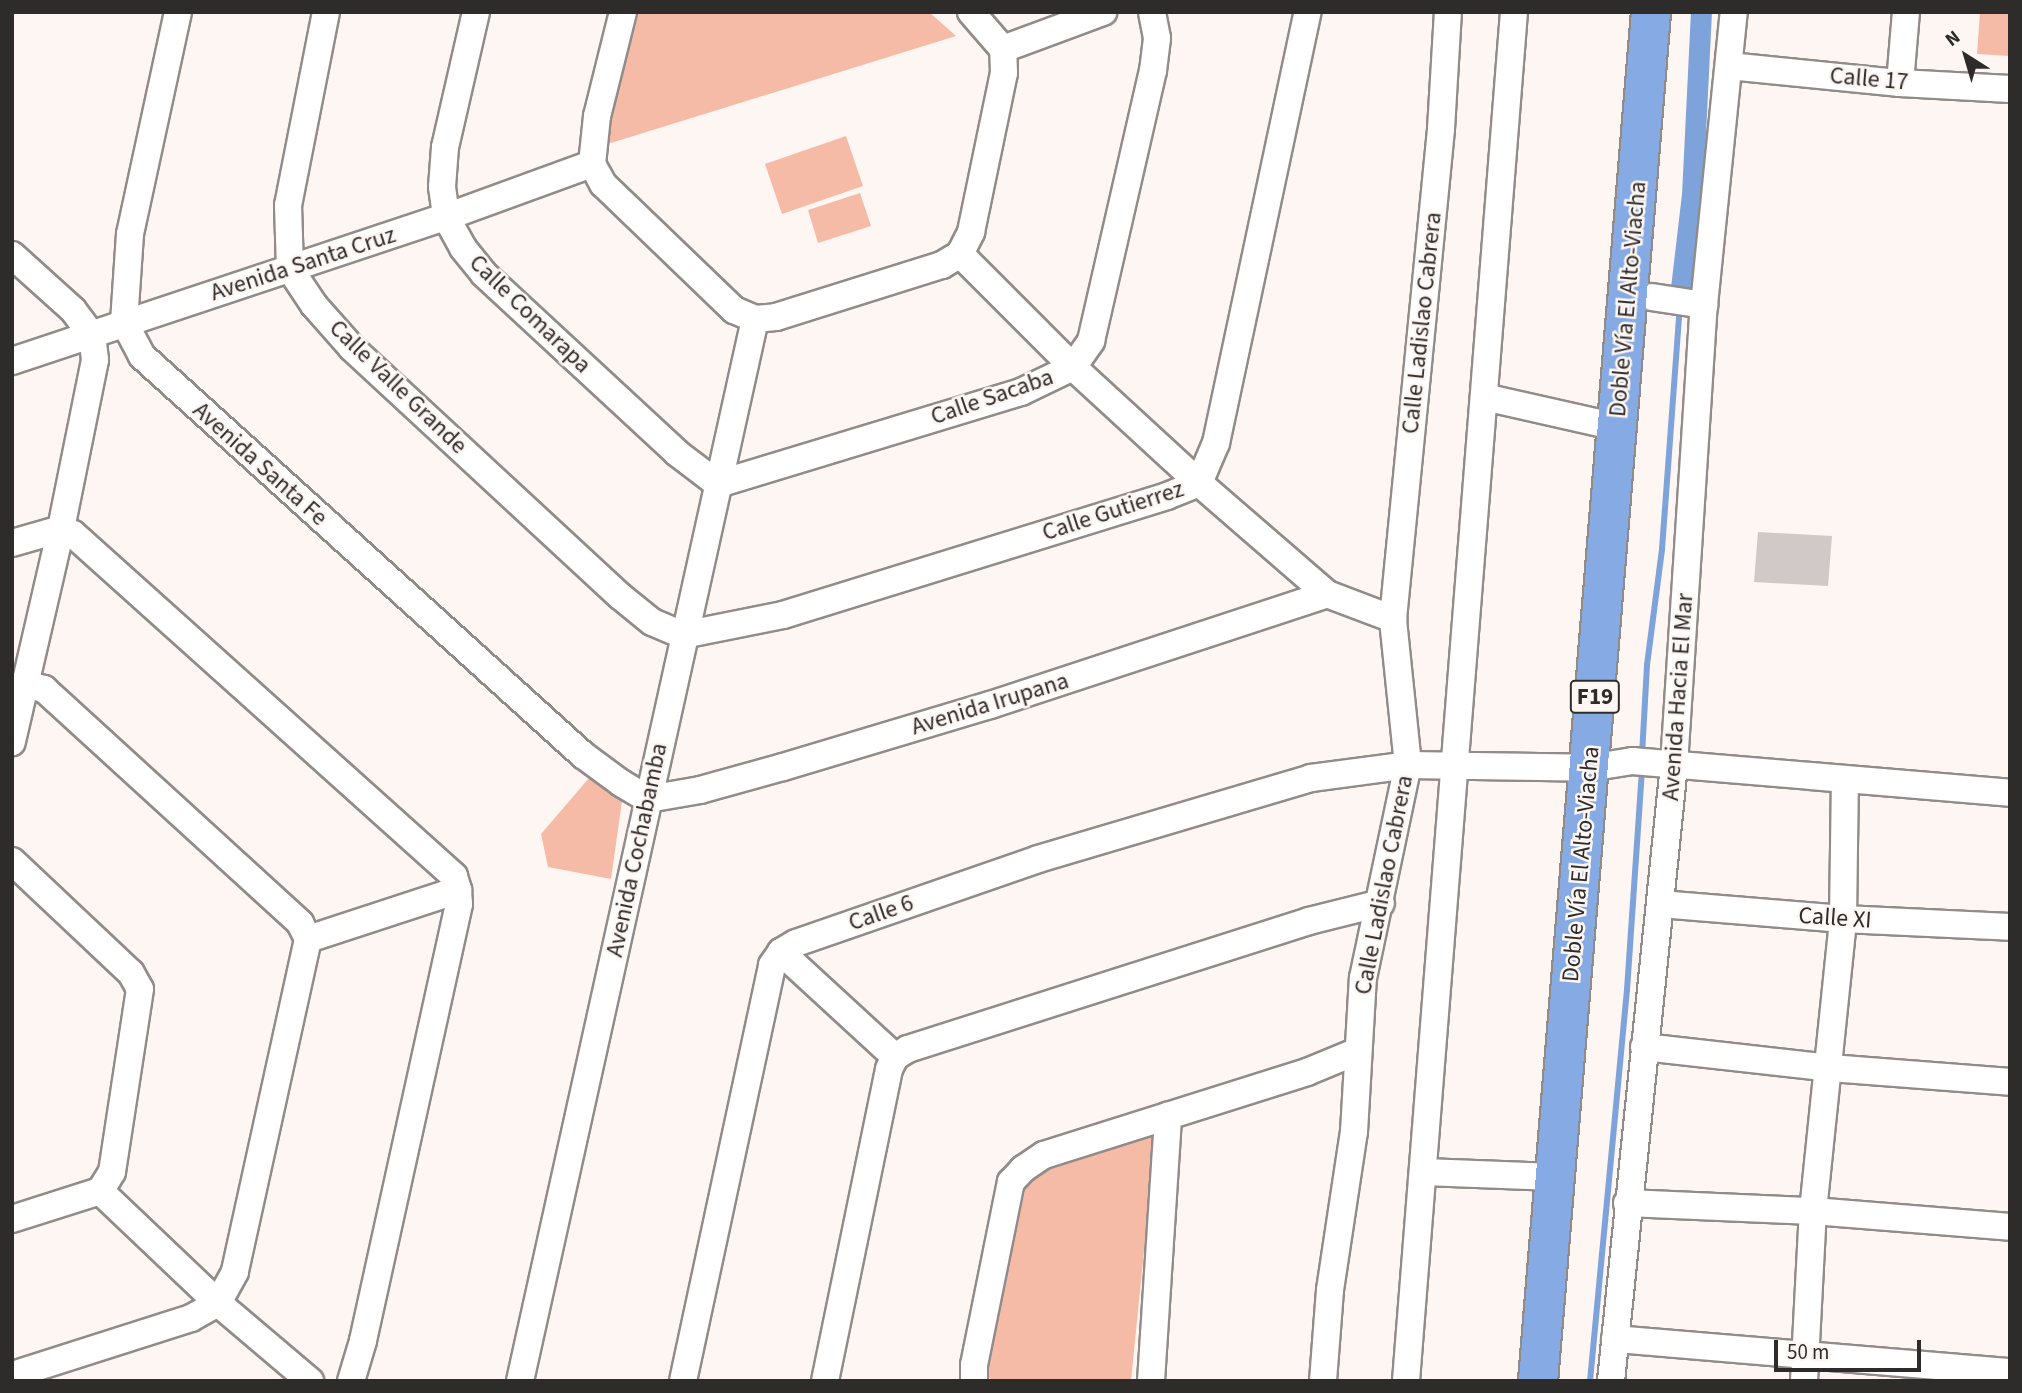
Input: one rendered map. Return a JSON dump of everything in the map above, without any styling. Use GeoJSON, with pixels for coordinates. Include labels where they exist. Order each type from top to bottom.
{"type":"FeatureCollection","features":[{"type":"Feature","properties":{"kind":"highway","name":"Doble Vía El Alto-Viacha"},"geometry":{"type":"LineString","coordinates":[[1538,1381],[1555,1177],[1633,764],[1617,427],[1651,12]]}},
{"type":"Feature","properties":{"kind":"highway","name":"Doble Vía El Alto-Viacha"},"geometry":{"type":"LineString","coordinates":[[1563,1381],[1633,764],[1652,297],[1676,12]]}},
{"type":"Feature","properties":{"kind":"street"},"geometry":{"type":"LineString","coordinates":[[124,323],[130,234],[178,12]]}},
{"type":"Feature","properties":{"kind":"street"},"geometry":{"type":"LineString","coordinates":[[290,269],[288,205],[326,12]]}},
{"type":"Feature","properties":{"kind":"street","name":"Calle Comarapa"},"geometry":{"type":"LineString","coordinates":[[476,12],[444,146],[442,187],[446,217],[463,248],[484,274],[677,453],[718,484]]}},
{"type":"Feature","properties":{"kind":"street"},"geometry":{"type":"LineString","coordinates":[[622,12],[597,116],[592,164],[603,184],[734,310],[755,319],[776,317],[929,269],[960,254],[971,232],[1004,74],[1003,49],[971,12]]}},
{"type":"Feature","properties":{"kind":"street"},"geometry":{"type":"LineString","coordinates":[[1003,49],[1103,12]]}},
{"type":"Feature","properties":{"kind":"street","name":"Calle Sacaba"},"geometry":{"type":"LineString","coordinates":[[718,484],[1021,392],[1073,367],[1091,341],[1150,85],[1157,38],[1152,12]]}},
{"type":"Feature","properties":{"kind":"street","name":"Calle Gutierrez"},"geometry":{"type":"LineString","coordinates":[[683,635],[783,615],[1167,496],[1199,483],[1216,443],[1308,12]]}},
{"type":"Feature","properties":{"kind":"street","name":"Calle Ladislao Cabrera"},"geometry":{"type":"LineString","coordinates":[[1323,1381],[1330,1290],[1354,1132],[1363,978],[1408,765],[1393,619],[1441,129],[1448,12]]}},
{"type":"Feature","properties":{"kind":"street"},"geometry":{"type":"LineString","coordinates":[[1406,1381],[1514,12]]}},
{"type":"Feature","properties":{"kind":"street","name":"Avenida Hacia El Mar"},"geometry":{"type":"LineString","coordinates":[[1611,1381],[1627,1203],[1660,904],[1633,764],[1704,304],[1734,12]]}},
{"type":"Feature","properties":{"kind":"street"},"geometry":{"type":"LineString","coordinates":[[1900,83],[1906,12]]}},
{"type":"Feature","properties":{"kind":"street","name":"Calle 17"},"geometry":{"type":"LineString","coordinates":[[1729,66],[1900,83],[2010,89]]}},
{"type":"Feature","properties":{"kind":"street","name":"Avenida Santa Cruz"},"geometry":{"type":"LineString","coordinates":[[12,360],[446,217],[592,164]]}},
{"type":"Feature","properties":{"kind":"street"},"geometry":{"type":"LineString","coordinates":[[960,254],[1073,367],[1199,483],[1327,594],[1393,619]]}},
{"type":"Feature","properties":{"kind":"street"},"geometry":{"type":"LineString","coordinates":[[12,255],[73,310],[92,335],[95,360],[61,528],[18,685],[12,742]]}},
{"type":"Feature","properties":{"kind":"street","name":"Calle Valle Grande"},"geometry":{"type":"LineString","coordinates":[[290,269],[314,305],[362,358],[620,596],[652,622],[683,635]]}},
{"type":"Feature","properties":{"kind":"street"},"geometry":{"type":"LineString","coordinates":[[1652,297],[1704,304]]}},
{"type":"Feature","properties":{"kind":"street","name":"Avenida Cochabamba"},"geometry":{"type":"LineString","coordinates":[[520,1381],[755,319]]}},
{"type":"Feature","properties":{"kind":"street","name":"Avenida Santa Fe"},"geometry":{"type":"LineString","coordinates":[[124,323],[142,356],[185,396],[583,755],[621,783],[649,799]]}},
{"type":"Feature","properties":{"kind":"street"},"geometry":{"type":"LineString","coordinates":[[1484,397],[1617,427]]}},
{"type":"Feature","properties":{"kind":"street"},"geometry":{"type":"LineString","coordinates":[[12,543],[61,528],[72,534],[454,876],[458,904],[363,1341],[351,1381]]}},
{"type":"Feature","properties":{"kind":"street","name":"Avenida Irupana"},"geometry":{"type":"LineString","coordinates":[[649,799],[699,790],[809,760],[990,705],[1327,594]]}},
{"type":"Feature","properties":{"kind":"street"},"geometry":{"type":"LineString","coordinates":[[12,1375],[191,1318],[218,1303],[235,1272],[308,939],[300,923],[44,689],[18,685]]}},
{"type":"Feature","properties":{"kind":"street","name":"Calle 6"},"geometry":{"type":"LineString","coordinates":[[781,952],[796,943],[1038,859],[1311,778],[1408,765],[1455,768],[1633,764],[2010,793]]}},
{"type":"Feature","properties":{"kind":"street"},"geometry":{"type":"LineString","coordinates":[[1804,1381],[1813,1211],[1830,1068],[1843,919],[1845,780]]}},
{"type":"Feature","properties":{"kind":"street"},"geometry":{"type":"LineString","coordinates":[[12,861],[131,973],[140,989],[112,1172],[100,1191],[12,1219]]}},
{"type":"Feature","properties":{"kind":"street"},"geometry":{"type":"LineString","coordinates":[[308,939],[458,890]]}},
{"type":"Feature","properties":{"kind":"street"},"geometry":{"type":"LineString","coordinates":[[825,1381],[889,1069],[895,1058],[908,1049],[1296,925],[1381,902]]}},
{"type":"Feature","properties":{"kind":"street","name":"Calle XI"},"geometry":{"type":"LineString","coordinates":[[1660,904],[1843,919],[2010,927]]}},
{"type":"Feature","properties":{"kind":"street"},"geometry":{"type":"LineString","coordinates":[[683,1381],[772,965],[781,952],[895,1058]]}},
{"type":"Feature","properties":{"kind":"street"},"geometry":{"type":"LineString","coordinates":[[1644,1047],[1830,1068],[2010,1082]]}},
{"type":"Feature","properties":{"kind":"street"},"geometry":{"type":"LineString","coordinates":[[974,1381],[974,1365],[1011,1182],[1023,1168],[1044,1155],[1307,1072],[1358,1051]]}},
{"type":"Feature","properties":{"kind":"street"},"geometry":{"type":"LineString","coordinates":[[1151,1381],[1168,1116]]}},
{"type":"Feature","properties":{"kind":"street"},"geometry":{"type":"LineString","coordinates":[[1424,1172],[1555,1177]]}},
{"type":"Feature","properties":{"kind":"street"},"geometry":{"type":"LineString","coordinates":[[100,1191],[218,1303],[310,1381]]}},
{"type":"Feature","properties":{"kind":"street"},"geometry":{"type":"LineString","coordinates":[[1627,1203],[1813,1211],[2010,1227]]}},
{"type":"Feature","properties":{"kind":"street"},"geometry":{"type":"LineString","coordinates":[[1615,1339],[2010,1372]]}},
{"type":"Feature","properties":{"kind":"shaded area"},"geometry":{"type":"Polygon","coordinates":[[[639,12],[929,12],[956,36],[611,143],[606,135],[639,12]]]}},
{"type":"Feature","properties":{"kind":"shaded area"},"geometry":{"type":"Polygon","coordinates":[[[1980,12],[2010,12],[2010,56],[1977,54],[1980,12]]]}},
{"type":"Feature","properties":{"kind":"shaded area"},"geometry":{"type":"Polygon","coordinates":[[[846,136],[863,186],[782,214],[765,164],[846,136]]]}},
{"type":"Feature","properties":{"kind":"shaded area"},"geometry":{"type":"Polygon","coordinates":[[[860,193],[871,226],[818,243],[808,210],[860,193]]]}},
{"type":"Feature","properties":{"kind":"shaded area"},"geometry":{"type":"Polygon","coordinates":[[[589,778],[622,801],[611,879],[548,867],[541,834],[589,778]]]}},
{"type":"Feature","properties":{"kind":"shaded area"},"geometry":{"type":"Polygon","coordinates":[[[1156,1131],[1131,1381],[993,1381],[985,1374],[1029,1172],[1156,1131]]]}},
{"type":"Feature","properties":{"kind":"building"},"geometry":{"type":"Polygon","coordinates":[[[1758,532],[1832,536],[1828,586],[1754,582],[1758,532]]]}},
{"type":"Feature","properties":{"kind":"waterway"},"geometry":{"type":"LineString","coordinates":[[1681,288],[1692,195],[1701,12]]}},
{"type":"Feature","properties":{"kind":"waterway"},"geometry":{"type":"LineString","coordinates":[[1642,755],[1647,665],[1662,549],[1679,317]]}},
{"type":"Feature","properties":{"kind":"waterway"},"geometry":{"type":"LineString","coordinates":[[1590,1381],[1627,990],[1642,769]]}}]}
